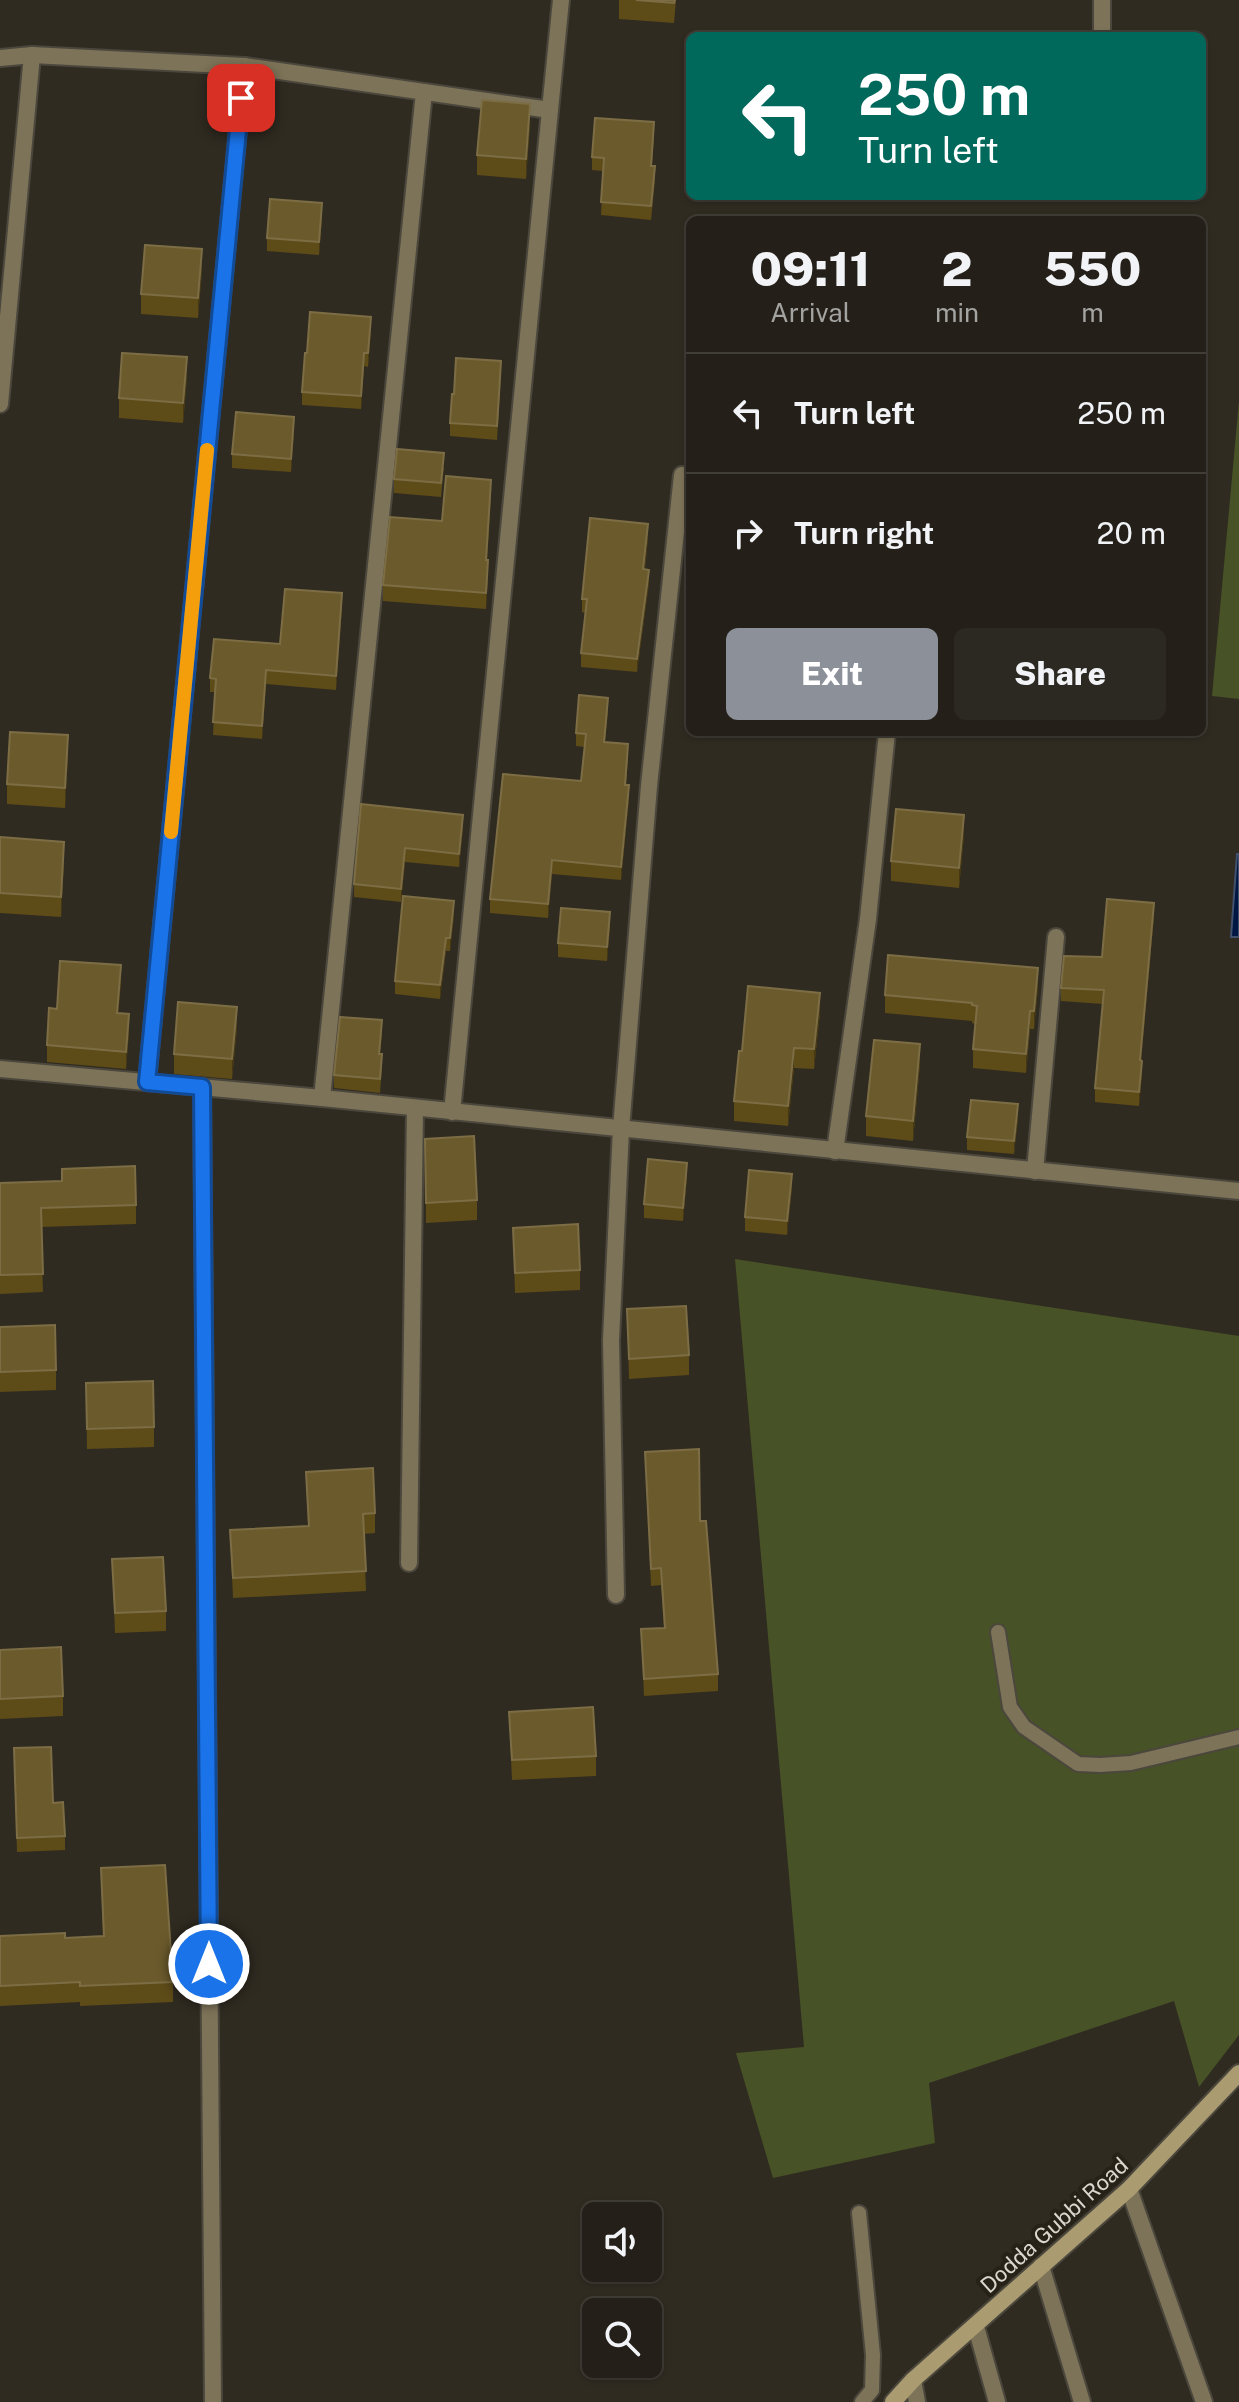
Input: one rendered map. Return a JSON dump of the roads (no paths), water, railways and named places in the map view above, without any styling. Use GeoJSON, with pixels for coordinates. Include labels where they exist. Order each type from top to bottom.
{"type":"FeatureCollection","features":[{"type":"Feature","properties":{"kind":"main road","name":"Dodda Gubbi Road"},"geometry":{"type":"LineString","coordinates":[[893,2402],[913,2380],[1129,2189],[1239,2073]]}},
{"type":"Feature","properties":{"kind":"street"},"geometry":{"type":"LineString","coordinates":[[452,1112],[561,0]]}},
{"type":"Feature","properties":{"kind":"street"},"geometry":{"type":"LineString","coordinates":[[1102,0],[1102,32]]}},
{"type":"Feature","properties":{"kind":"street"},"geometry":{"type":"LineString","coordinates":[[0,58],[32,55],[244,66],[550,110]]}},
{"type":"Feature","properties":{"kind":"street"},"geometry":{"type":"LineString","coordinates":[[0,404],[32,55]]}},
{"type":"Feature","properties":{"kind":"street"},"geometry":{"type":"LineString","coordinates":[[147,1082],[244,66]]}},
{"type":"Feature","properties":{"kind":"street"},"geometry":{"type":"LineString","coordinates":[[322,1098],[424,92]]}},
{"type":"Feature","properties":{"kind":"street"},"geometry":{"type":"LineString","coordinates":[[616,1595],[611,1340],[621,1129],[649,786],[682,475]]}},
{"type":"Feature","properties":{"kind":"street"},"geometry":{"type":"LineString","coordinates":[[835,1151],[868,919],[887,736]]}},
{"type":"Feature","properties":{"kind":"street"},"geometry":{"type":"LineString","coordinates":[[1035,1171],[1056,937]]}},
{"type":"Feature","properties":{"kind":"street"},"geometry":{"type":"LineString","coordinates":[[0,1069],[322,1098],[1239,1191]]}},
{"type":"Feature","properties":{"kind":"street"},"geometry":{"type":"LineString","coordinates":[[202,1087],[213,2402]]}},
{"type":"Feature","properties":{"kind":"street"},"geometry":{"type":"LineString","coordinates":[[409,1563],[415,1108]]}},
{"type":"Feature","properties":{"kind":"street"},"geometry":{"type":"LineString","coordinates":[[1129,2189],[1204,2402]]}},
{"type":"Feature","properties":{"kind":"street"},"geometry":{"type":"LineString","coordinates":[[1041,2266],[1082,2402]]}},
{"type":"Feature","properties":{"kind":"street"},"geometry":{"type":"LineString","coordinates":[[976,2327],[997,2402]]}},
{"type":"Feature","properties":{"kind":"street"},"geometry":{"type":"LineString","coordinates":[[913,2380],[917,2402]]}},
{"type":"Feature","properties":{"kind":"lane"},"geometry":{"type":"LineString","coordinates":[[998,1632],[1010,1707],[1024,1727],[1078,1764],[1131,1763],[1239,1737]]}},
{"type":"Feature","properties":{"kind":"lane"},"geometry":{"type":"LineString","coordinates":[[859,2213],[873,2355],[872,2390],[862,2402]]}},
{"type":"Feature","properties":{"kind":"water"},"geometry":{"type":"Polygon","coordinates":[[[1237,854],[1239,937],[1231,937],[1237,854]]]}}]}
